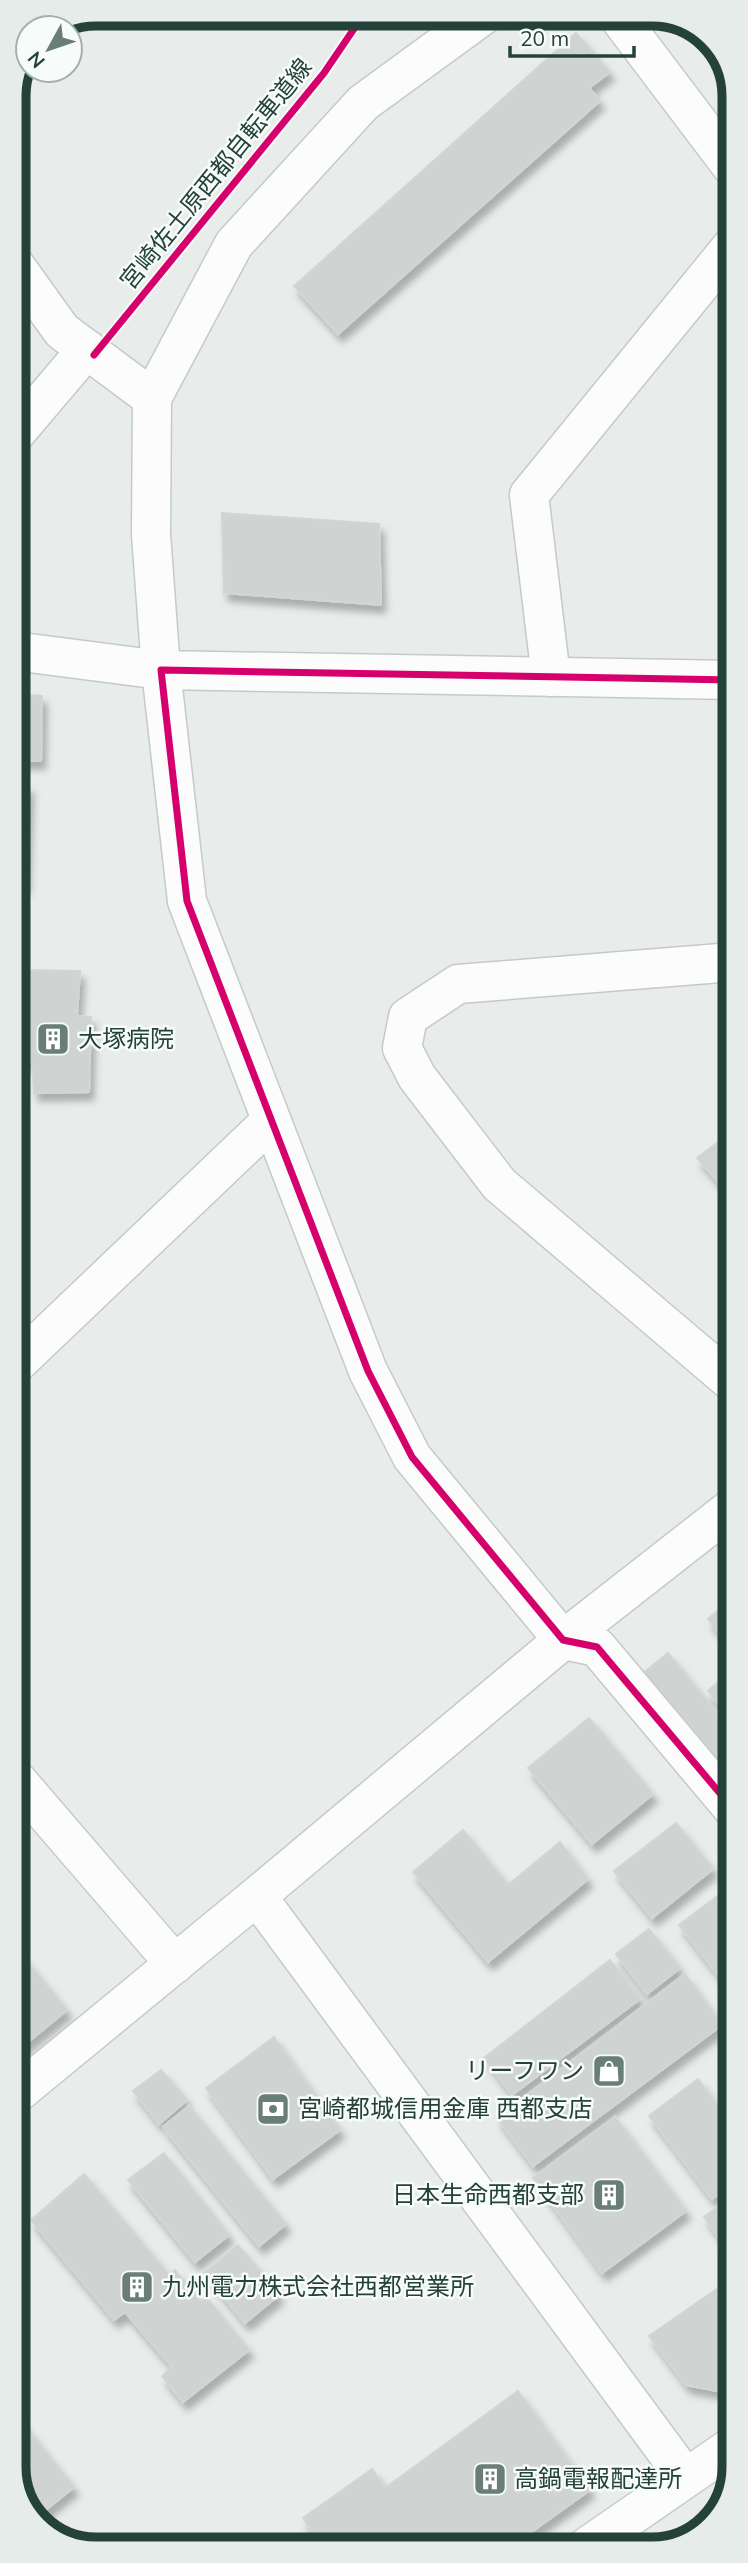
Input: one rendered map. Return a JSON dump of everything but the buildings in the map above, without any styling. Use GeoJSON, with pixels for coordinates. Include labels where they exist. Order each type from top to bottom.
{"type":"FeatureCollection","features":[{"type":"Feature","properties":{"kind":"street"},"geometry":{"type":"LineString","coordinates":[[470,26],[363,103],[234,244],[152,398],[151,534],[161,670],[187,901],[368,1371],[412,1457],[563,1640],[597,1647],[722,1796]]}},
{"type":"Feature","properties":{"kind":"street"},"geometry":{"type":"LineString","coordinates":[[625,26],[722,154]]}},
{"type":"Feature","properties":{"kind":"street"},"geometry":{"type":"LineString","coordinates":[[551,677],[529,495],[722,258]]}},
{"type":"Feature","properties":{"kind":"street"},"geometry":{"type":"LineString","coordinates":[[26,281],[62,331],[152,398]]}},
{"type":"Feature","properties":{"kind":"street"},"geometry":{"type":"LineString","coordinates":[[26,421],[87,349]]}},
{"type":"Feature","properties":{"kind":"street"},"geometry":{"type":"LineString","coordinates":[[26,653],[161,670],[722,680]]}},
{"type":"Feature","properties":{"kind":"street"},"geometry":{"type":"LineString","coordinates":[[722,963],[458,984],[408,1017],[402,1048],[417,1077],[499,1184],[722,1374]]}},
{"type":"Feature","properties":{"kind":"street"},"geometry":{"type":"LineString","coordinates":[[26,1355],[271,1121]]}},
{"type":"Feature","properties":{"kind":"street"},"geometry":{"type":"LineString","coordinates":[[26,2086],[563,1640],[722,1516]]}},
{"type":"Feature","properties":{"kind":"street"},"geometry":{"type":"LineString","coordinates":[[26,1791],[175,1964]]}},
{"type":"Feature","properties":{"kind":"street"},"geometry":{"type":"LineString","coordinates":[[257,1896],[685,2477]]}},
{"type":"Feature","properties":{"kind":"street"},"geometry":{"type":"LineString","coordinates":[[599,2537],[722,2453]]}},
{"type":"Feature","properties":{"kind":"cycle path","name":"宮崎佐土原西都自転車道線"},"geometry":{"type":"LineString","coordinates":[[94,355],[324,73],[356,26]]}},
{"type":"Feature","properties":{"kind":"cycle path"},"geometry":{"type":"LineString","coordinates":[[722,680],[161,670],[187,901],[368,1371],[412,1457],[563,1640],[597,1647],[722,1796]]}},
{"type":"Feature","properties":{"kind":"place","name":"大塚病院"},"geometry":{"type":"Point","coordinates":[53,1039]}},
{"type":"Feature","properties":{"kind":"place","name":"リーフワン"},"geometry":{"type":"Point","coordinates":[609,2071]}},
{"type":"Feature","properties":{"kind":"place","name":"宮崎都城信用金庫 西都支店"},"geometry":{"type":"Point","coordinates":[273,2109]}},
{"type":"Feature","properties":{"kind":"place","name":"日本生命西都支部"},"geometry":{"type":"Point","coordinates":[609,2195]}},
{"type":"Feature","properties":{"kind":"place","name":"九州電力株式会社西都営業所"},"geometry":{"type":"Point","coordinates":[137,2287]}},
{"type":"Feature","properties":{"kind":"place","name":"高鍋電報配達所"},"geometry":{"type":"Point","coordinates":[490,2479]}}]}
